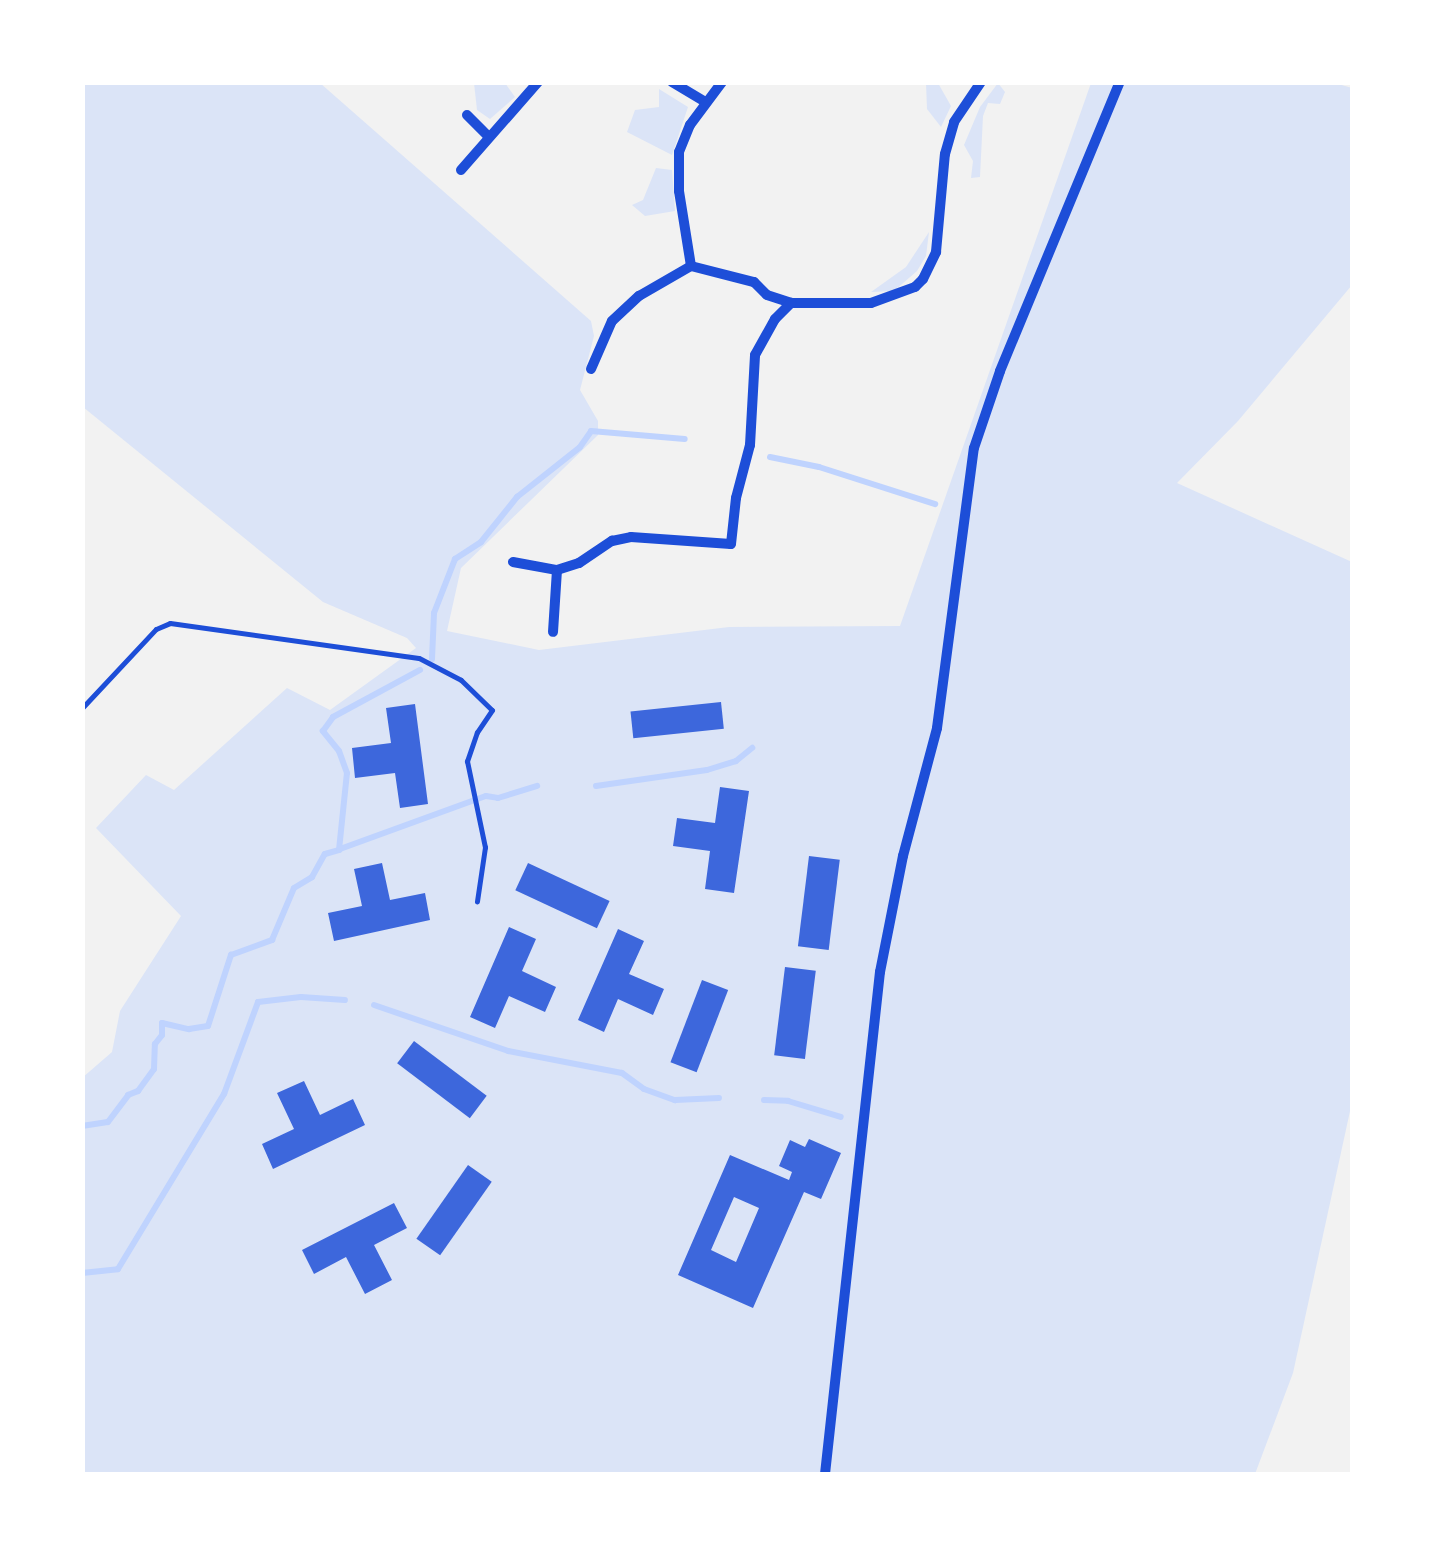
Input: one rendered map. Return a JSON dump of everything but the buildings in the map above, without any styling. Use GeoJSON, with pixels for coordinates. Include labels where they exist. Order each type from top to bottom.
{"type":"FeatureCollection","features":[{"type":"Feature","properties":{"kind":"street"},"geometry":{"type":"LineString","coordinates":[[461,170],[538,82]]}},
{"type":"Feature","properties":{"kind":"street"},"geometry":{"type":"LineString","coordinates":[[672,82],[705,102]]}},
{"type":"Feature","properties":{"kind":"street"},"geometry":{"type":"LineString","coordinates":[[691,266],[679,191],[679,152],[705,102],[722,82]]}},
{"type":"Feature","properties":{"kind":"street"},"geometry":{"type":"LineString","coordinates":[[591,369],[595,352],[612,321],[639,296],[691,266],[754,282],[767,294],[790,304],[871,303],[901,295],[924,279],[936,252],[945,154],[954,122],[981,82]]}},
{"type":"Feature","properties":{"kind":"street"},"geometry":{"type":"LineString","coordinates":[[825,1474],[880,972],[903,856],[936,728],[974,448],[1000,371],[1120,82]]}},
{"type":"Feature","properties":{"kind":"street"},"geometry":{"type":"LineString","coordinates":[[467,115],[488,136]]}},
{"type":"Feature","properties":{"kind":"street"},"geometry":{"type":"LineString","coordinates":[[513,562],[557,570],[579,563],[612,541],[631,537],[731,544],[736,498],[750,445],[755,355],[764,336],[790,304]]}},
{"type":"Feature","properties":{"kind":"street"},"geometry":{"type":"LineString","coordinates":[[581,348],[595,352]]}},
{"type":"Feature","properties":{"kind":"street"},"geometry":{"type":"LineString","coordinates":[[553,632],[557,570]]}},
{"type":"Feature","properties":{"kind":"lane"},"geometry":{"type":"LineString","coordinates":[[82,708],[156,629],[170,624],[419,658],[462,680],[492,710],[477,732],[467,762],[485,847],[476,901]]}},
{"type":"Feature","properties":{"kind":"shaded area"},"geometry":{"type":"Polygon","coordinates":[[[1331,82],[1352,88],[1352,285],[1238,421],[1177,483],[1352,562],[1352,1102],[1293,1373],[1255,1474],[83,1474],[82,1078],[112,1052],[120,1011],[181,916],[96,828],[146,775],[174,790],[287,688],[330,710],[416,648],[407,638],[323,602],[83,407],[83,83],[320,83],[591,321],[594,336],[580,390],[598,421],[598,435],[461,568],[447,631],[539,650],[729,627],[900,626],[1091,83],[1331,82]]]}},
{"type":"Feature","properties":{"kind":"shaded area"},"geometry":{"type":"Polygon","coordinates":[[[474,83],[505,83],[515,97],[490,119],[477,110],[474,83]]]}},
{"type":"Feature","properties":{"kind":"shaded area"},"geometry":{"type":"Polygon","coordinates":[[[926,83],[938,83],[951,106],[941,127],[927,109],[926,83]]]}},
{"type":"Feature","properties":{"kind":"shaded area"},"geometry":{"type":"Polygon","coordinates":[[[998,83],[1005,92],[1000,104],[988,103],[983,116],[980,177],[971,178],[973,161],[964,145],[980,107],[998,83]]]}},
{"type":"Feature","properties":{"kind":"shaded area"},"geometry":{"type":"Polygon","coordinates":[[[659,89],[688,107],[672,155],[627,132],[635,110],[659,107],[659,89]]]}},
{"type":"Feature","properties":{"kind":"shaded area"},"geometry":{"type":"Polygon","coordinates":[[[656,168],[672,170],[675,211],[645,216],[632,205],[643,200],[656,168]]]}},
{"type":"Feature","properties":{"kind":"shaded area"},"geometry":{"type":"Polygon","coordinates":[[[929,232],[926,256],[917,271],[894,291],[871,292],[906,267],[929,232]]]}},
{"type":"Feature","properties":{"kind":"waterway"},"geometry":{"type":"LineString","coordinates":[[432,659],[434,613],[455,559],[481,542],[517,497],[580,447],[591,431],[685,439]]}},
{"type":"Feature","properties":{"kind":"waterway"},"geometry":{"type":"LineString","coordinates":[[770,457],[819,467],[935,504]]}},
{"type":"Feature","properties":{"kind":"waterway"},"geometry":{"type":"LineString","coordinates":[[82,1126],[108,1122],[128,1095],[138,1091],[154,1069],[155,1044],[162,1035],[162,1023],[189,1029],[208,1026],[231,955],[272,940],[294,888],[312,877],[325,854],[339,850],[347,773],[339,751],[323,731],[333,717],[420,670]]}},
{"type":"Feature","properties":{"kind":"waterway"},"geometry":{"type":"LineString","coordinates":[[596,786],[707,770],[736,761],[752,748]]}},
{"type":"Feature","properties":{"kind":"waterway"},"geometry":{"type":"LineString","coordinates":[[340,849],[486,796],[498,798],[537,786]]}},
{"type":"Feature","properties":{"kind":"waterway"},"geometry":{"type":"LineString","coordinates":[[82,1273],[118,1269],[224,1094],[258,1002],[301,997],[345,1000]]}},
{"type":"Feature","properties":{"kind":"waterway"},"geometry":{"type":"LineString","coordinates":[[374,1005],[508,1051],[622,1073],[644,1089],[675,1100],[719,1098]]}},
{"type":"Feature","properties":{"kind":"waterway"},"geometry":{"type":"LineString","coordinates":[[764,1100],[788,1101],[841,1117]]}}]}
